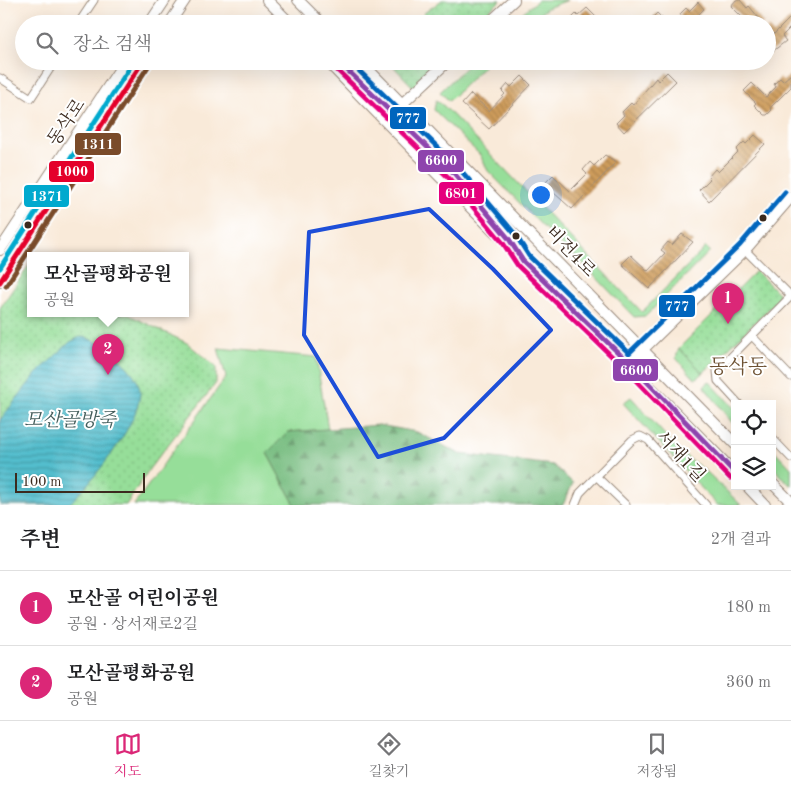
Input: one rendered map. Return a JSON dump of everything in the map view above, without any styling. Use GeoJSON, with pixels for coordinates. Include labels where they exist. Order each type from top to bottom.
{"type":"FeatureCollection","features":[{"type":"Feature","properties":{"kind":"main road"},"geometry":{"type":"LineString","coordinates":[[155,15],[165,0]]}},
{"type":"Feature","properties":{"kind":"main road"},"geometry":{"type":"LineString","coordinates":[[175,15],[185,0]]}},
{"type":"Feature","properties":{"kind":"main road"},"geometry":{"type":"LineString","coordinates":[[268,0],[282,15]]}},
{"type":"Feature","properties":{"kind":"main road"},"geometry":{"type":"LineString","coordinates":[[298,0],[313,15]]}},
{"type":"Feature","properties":{"kind":"main road"},"geometry":{"type":"LineString","coordinates":[[498,15],[514,0]]}},
{"type":"Feature","properties":{"kind":"main road","name":"동삭로"},"geometry":{"type":"LineString","coordinates":[[0,250],[119,70]]}},
{"type":"Feature","properties":{"kind":"main road","name":"동삭로"},"geometry":{"type":"LineString","coordinates":[[0,282],[137,70]]}},
{"type":"Feature","properties":{"kind":"main road"},"geometry":{"type":"LineString","coordinates":[[336,70],[502,242],[629,363],[731,469]]}},
{"type":"Feature","properties":{"kind":"main road","name":"비전4로"},"geometry":{"type":"LineString","coordinates":[[369,70],[731,440]]}},
{"type":"Feature","properties":{"kind":"main road"},"geometry":{"type":"LineString","coordinates":[[403,103],[438,70]]}},
{"type":"Feature","properties":{"kind":"main road"},"geometry":{"type":"LineString","coordinates":[[629,363],[745,250],[791,197]]}},
{"type":"Feature","properties":{"kind":"main road"},"geometry":{"type":"LineString","coordinates":[[776,487],[791,502]]}},
{"type":"Feature","properties":{"kind":"main road"},"geometry":{"type":"LineString","coordinates":[[751,490],[765,505]]}},
{"type":"Feature","properties":{"kind":"street"},"geometry":{"type":"LineString","coordinates":[[84,15],[94,0]]}},
{"type":"Feature","properties":{"kind":"street"},"geometry":{"type":"LineString","coordinates":[[0,78],[31,98],[49,70]]}},
{"type":"Feature","properties":{"kind":"street"},"geometry":{"type":"LineString","coordinates":[[735,400],[718,381],[716,376],[721,367],[791,296],[745,250]]}},
{"type":"Feature","properties":{"kind":"street"},"geometry":{"type":"LineString","coordinates":[[752,336],[791,377]]}},
{"type":"Feature","properties":{"kind":"street","name":"서재1길"},"geometry":{"type":"LineString","coordinates":[[597,477],[632,440],[640,436],[648,440],[706,505]]}},
{"type":"Feature","properties":{"kind":"street"},"geometry":{"type":"LineString","coordinates":[[776,442],[791,458]]}},
{"type":"Feature","properties":{"kind":"street"},"geometry":{"type":"LineString","coordinates":[[575,505],[580,493],[597,477],[626,505]]}},
{"type":"Feature","properties":{"kind":"highlighted area"},"geometry":{"type":"Polygon","coordinates":[[[429,209],[493,269],[551,330],[444,438],[378,457],[304,335],[309,232],[429,209]]]}},
{"type":"Feature","properties":{"kind":"green space"},"geometry":{"type":"Polygon","coordinates":[[[442,0],[501,0],[484,15],[423,14],[442,0]]]}},
{"type":"Feature","properties":{"kind":"green space"},"geometry":{"type":"Polygon","coordinates":[[[538,0],[568,0],[547,8],[538,15],[520,15],[538,0]]]}},
{"type":"Feature","properties":{"kind":"green space"},"geometry":{"type":"Polygon","coordinates":[[[397,70],[435,70],[415,89],[397,70]]]}},
{"type":"Feature","properties":{"kind":"green space"},"geometry":{"type":"Polygon","coordinates":[[[463,70],[480,70],[449,101],[440,92],[463,70]]]}},
{"type":"Feature","properties":{"kind":"green space"},"geometry":{"type":"Polygon","coordinates":[[[436,100],[445,107],[642,312],[706,247],[710,251],[646,316],[634,317],[576,256],[567,251],[488,171],[480,155],[434,110],[436,100]]]}},
{"type":"Feature","properties":{"kind":"green space"},"geometry":{"type":"Polygon","coordinates":[[[27,268],[27,317],[133,317],[187,343],[216,367],[216,383],[150,468],[126,505],[0,505],[0,308],[27,268]]]}},
{"type":"Feature","properties":{"kind":"green space"},"geometry":{"type":"Polygon","coordinates":[[[756,271],[779,294],[777,301],[703,373],[679,348],[756,271]]]}},
{"type":"Feature","properties":{"kind":"green space"},"geometry":{"type":"Polygon","coordinates":[[[218,348],[316,357],[328,429],[288,432],[267,453],[295,505],[134,505],[226,377],[218,348]]]}},
{"type":"Feature","properties":{"kind":"green space"},"geometry":{"type":"Polygon","coordinates":[[[679,348],[703,373],[695,379],[676,358],[679,348]]]}},
{"type":"Feature","properties":{"kind":"green space"},"geometry":{"type":"Polygon","coordinates":[[[709,381],[731,405],[731,421],[704,387],[709,381]]]}},
{"type":"Feature","properties":{"kind":"green space"},"geometry":{"type":"Polygon","coordinates":[[[631,397],[680,452],[708,473],[741,505],[717,505],[623,403],[631,397]]]}},
{"type":"Feature","properties":{"kind":"green space"},"geometry":{"type":"Polygon","coordinates":[[[379,425],[417,432],[460,454],[553,465],[573,483],[563,505],[295,505],[267,453],[288,432],[379,425]]]}},
{"type":"Feature","properties":{"kind":"green space"},"geometry":{"type":"Polygon","coordinates":[[[776,452],[791,468],[791,486],[776,470],[776,452]]]}},
{"type":"Feature","properties":{"kind":"water","name":"모산골방죽"},"geometry":{"type":"Polygon","coordinates":[[[80,337],[94,341],[104,347],[124,364],[138,383],[140,394],[131,422],[100,469],[68,505],[0,505],[0,420],[36,374],[70,342],[80,337]]]}},
{"type":"Feature","properties":{"kind":"building"},"geometry":{"type":"Polygon","coordinates":[[[736,0],[740,0],[747,8],[749,6],[756,15],[740,15],[731,6],[736,0]]]}},
{"type":"Feature","properties":{"kind":"building"},"geometry":{"type":"Polygon","coordinates":[[[698,2],[704,9],[698,15],[680,14],[686,8],[689,11],[698,2]]]}},
{"type":"Feature","properties":{"kind":"building"},"geometry":{"type":"Polygon","coordinates":[[[587,8],[594,15],[579,15],[587,8]]]}},
{"type":"Feature","properties":{"kind":"building"},"geometry":{"type":"Polygon","coordinates":[[[791,17],[791,27],[782,36],[786,41],[776,49],[776,32],[791,17]]]}},
{"type":"Feature","properties":{"kind":"building"},"geometry":{"type":"Polygon","coordinates":[[[667,72],[676,81],[624,132],[616,123],[624,115],[622,112],[631,103],[633,105],[656,78],[658,81],[667,72]]]}},
{"type":"Feature","properties":{"kind":"building"},"geometry":{"type":"Polygon","coordinates":[[[791,74],[791,87],[770,108],[772,110],[767,115],[764,115],[754,105],[756,103],[744,91],[752,83],[766,97],[776,87],[774,84],[780,78],[783,81],[791,74]]]}},
{"type":"Feature","properties":{"kind":"building"},"geometry":{"type":"Polygon","coordinates":[[[522,76],[531,85],[489,129],[462,104],[471,94],[489,111],[505,94],[502,91],[508,84],[511,87],[522,76]]]}},
{"type":"Feature","properties":{"kind":"building"},"geometry":{"type":"Polygon","coordinates":[[[755,135],[765,144],[709,201],[699,190],[710,179],[708,177],[715,169],[718,172],[738,152],[736,150],[744,142],[746,144],[755,135]]]}},
{"type":"Feature","properties":{"kind":"building"},"geometry":{"type":"Polygon","coordinates":[[[605,155],[616,162],[572,209],[544,184],[553,175],[570,191],[587,174],[583,170],[590,162],[594,166],[605,155]]]}},
{"type":"Feature","properties":{"kind":"building"},"geometry":{"type":"Polygon","coordinates":[[[682,234],[693,242],[649,289],[622,264],[631,255],[648,271],[665,253],[661,250],[668,242],[672,245],[682,234]]]}},
{"type":"Feature","properties":{"kind":"transit line","name":"1371"},"geometry":{"type":"LineString","coordinates":[[0,268],[128,70]]}},
{"type":"Feature","properties":{"kind":"transit line","name":"1000"},"geometry":{"type":"LineString","coordinates":[[0,282],[137,70]]}},
{"type":"Feature","properties":{"kind":"transit line","name":"1311"},"geometry":{"type":"LineString","coordinates":[[28,252],[146,70]]}},
{"type":"Feature","properties":{"kind":"transit line","name":"6801"},"geometry":{"type":"LineString","coordinates":[[337,70],[448,177],[503,243],[518,266],[624,368],[730,478]]}},
{"type":"Feature","properties":{"kind":"transit line","name":"6600"},"geometry":{"type":"LineString","coordinates":[[347,70],[453,172],[509,239],[523,261],[629,363],[731,469]]}},
{"type":"Feature","properties":{"kind":"transit line","name":"777"},"geometry":{"type":"LineString","coordinates":[[358,70],[458,167],[515,234],[529,256],[629,353],[740,245],[785,192]]}},
{"type":"Feature","properties":{"kind":"transit line","name":"1311"},"geometry":{"type":"LineString","coordinates":[[6,286],[27,254]]}},
{"type":"Feature","properties":{"kind":"place","name":"모산골 어린이공원"},"geometry":{"type":"Point","coordinates":[728,324]}},
{"type":"Feature","properties":{"kind":"place","name":"모산골평화공원"},"geometry":{"type":"Point","coordinates":[108,375]}},
{"type":"Feature","properties":{"kind":"district","name":"동삭동"},"geometry":{"type":"Point","coordinates":[738,366]}}]}
